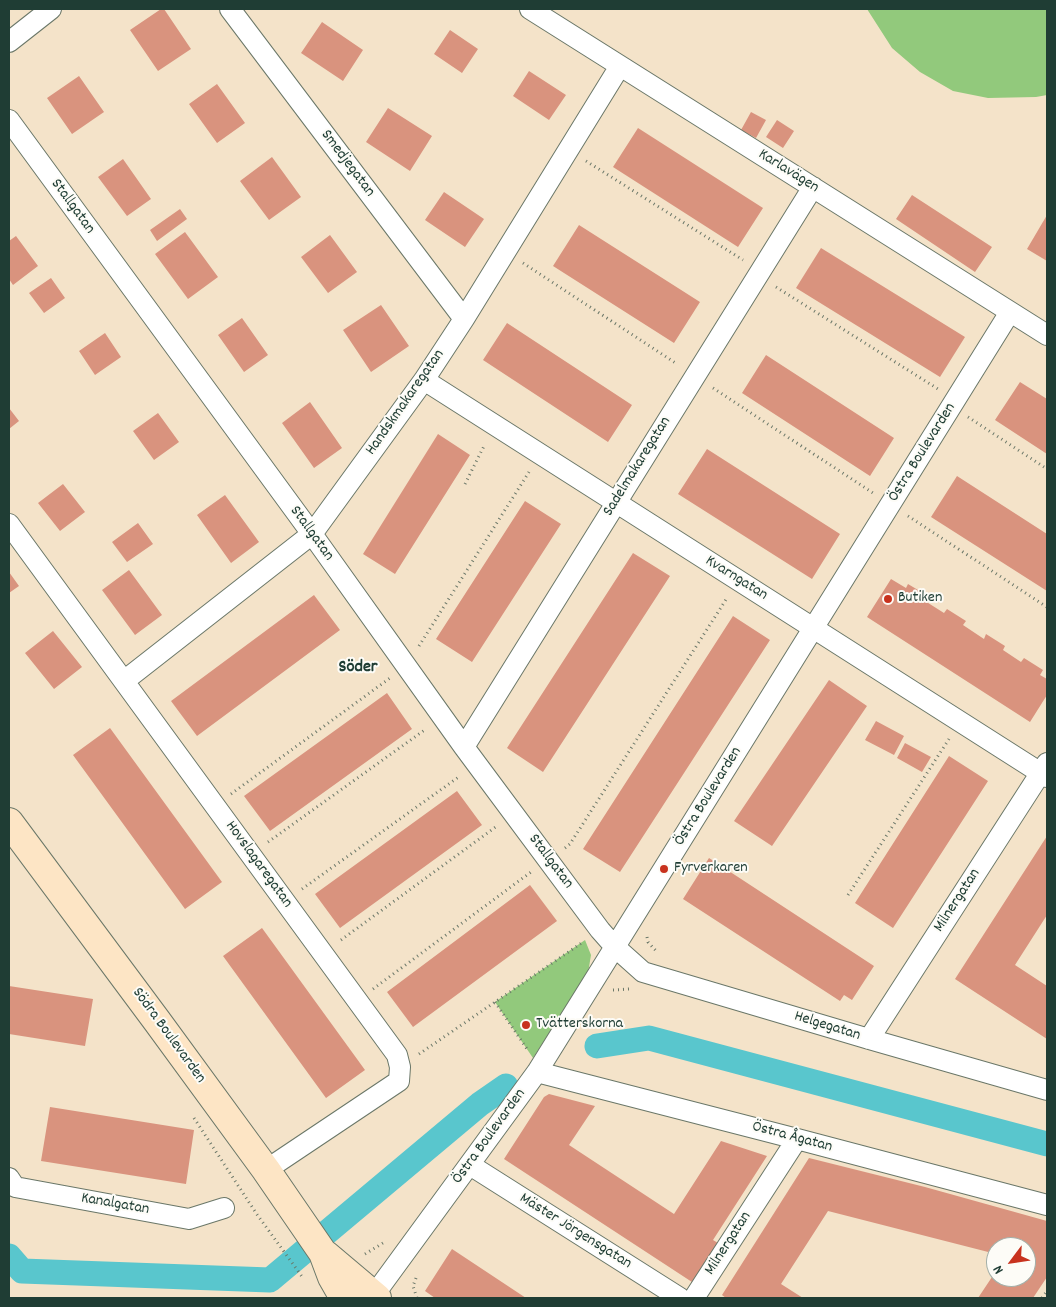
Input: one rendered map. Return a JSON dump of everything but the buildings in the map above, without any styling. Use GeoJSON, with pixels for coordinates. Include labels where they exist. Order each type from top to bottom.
{"type":"FeatureCollection","features":[{"type":"Feature","properties":{"kind":"main road","name":"Södra Boulevarden"},"geometry":{"type":"LineString","coordinates":[[9,822],[266,1170],[323,1253],[332,1277],[344,1298]]}},
{"type":"Feature","properties":{"kind":"main road","name":"Södra Boulevarden"},"geometry":{"type":"LineString","coordinates":[[323,1253],[375,1297]]}},
{"type":"Feature","properties":{"kind":"street"},"geometry":{"type":"LineString","coordinates":[[9,42],[51,9]]}},
{"type":"Feature","properties":{"kind":"street","name":"Smedjegatan"},"geometry":{"type":"LineString","coordinates":[[230,9],[464,320]]}},
{"type":"Feature","properties":{"kind":"street","name":"Karlavägen"},"geometry":{"type":"LineString","coordinates":[[530,9],[1047,335]]}},
{"type":"Feature","properties":{"kind":"street","name":"Handskmakaregatan"},"geometry":{"type":"LineString","coordinates":[[124,682],[312,534],[424,380],[464,320],[620,66]]}},
{"type":"Feature","properties":{"kind":"street","name":"Stallgatan"},"geometry":{"type":"LineString","coordinates":[[9,120],[312,534],[476,764],[600,930],[616,947]]}},
{"type":"Feature","properties":{"kind":"street","name":"Sadelmakaregatan"},"geometry":{"type":"LineString","coordinates":[[464,747],[813,187]]}},
{"type":"Feature","properties":{"kind":"street","name":"Östra Boulevarden"},"geometry":{"type":"LineString","coordinates":[[375,1297],[537,1072],[1010,312]]}},
{"type":"Feature","properties":{"kind":"street","name":"Kvarngatan"},"geometry":{"type":"LineString","coordinates":[[424,380],[961,722],[1045,771]]}},
{"type":"Feature","properties":{"kind":"street","name":"Hovslagaregatan"},"geometry":{"type":"LineString","coordinates":[[9,524],[396,1055],[400,1067]]}},
{"type":"Feature","properties":{"kind":"street","name":"Milnergatan"},"geometry":{"type":"LineString","coordinates":[[869,1039],[1045,771]]}},
{"type":"Feature","properties":{"kind":"street","name":"Helgegatan"},"geometry":{"type":"LineString","coordinates":[[616,947],[644,972],[1047,1090]]}},
{"type":"Feature","properties":{"kind":"street"},"geometry":{"type":"LineString","coordinates":[[266,1170],[399,1081],[400,1067]]}},
{"type":"Feature","properties":{"kind":"street","name":"Östra Ågatan"},"geometry":{"type":"LineString","coordinates":[[537,1072],[1047,1204]]}},
{"type":"Feature","properties":{"kind":"street","name":"Milnergatan"},"geometry":{"type":"LineString","coordinates":[[694,1298],[797,1138]]}},
{"type":"Feature","properties":{"kind":"street","name":"Mäster Jörgensgatan"},"geometry":{"type":"LineString","coordinates":[[470,1165],[680,1298]]}},
{"type":"Feature","properties":{"kind":"street","name":"Kanalgatan"},"geometry":{"type":"LineString","coordinates":[[9,1178],[15,1187],[189,1219],[224,1208]]}},
{"type":"Feature","properties":{"kind":"path"},"geometry":{"type":"LineString","coordinates":[[589,163],[740,258]]}},
{"type":"Feature","properties":{"kind":"path"},"geometry":{"type":"LineString","coordinates":[[505,252],[1047,607]]}},
{"type":"Feature","properties":{"kind":"path"},"geometry":{"type":"LineString","coordinates":[[758,275],[954,403],[1047,468]]}},
{"type":"Feature","properties":{"kind":"path"},"geometry":{"type":"LineString","coordinates":[[465,484],[495,425]]}},
{"type":"Feature","properties":{"kind":"path"},"geometry":{"type":"LineString","coordinates":[[214,806],[406,666],[540,454]]}},
{"type":"Feature","properties":{"kind":"path"},"geometry":{"type":"LineString","coordinates":[[357,1001],[570,844],[738,580]]}},
{"type":"Feature","properties":{"kind":"path"},"geometry":{"type":"LineString","coordinates":[[250,854],[443,718]]}},
{"type":"Feature","properties":{"kind":"path"},"geometry":{"type":"LineString","coordinates":[[848,895],[961,722]]}},
{"type":"Feature","properties":{"kind":"path"},"geometry":{"type":"LineString","coordinates":[[284,902],[476,764]]}},
{"type":"Feature","properties":{"kind":"path"},"geometry":{"type":"LineString","coordinates":[[322,954],[514,814]]}},
{"type":"Feature","properties":{"kind":"path"},"geometry":{"type":"LineString","coordinates":[[400,1067],[600,930]]}},
{"type":"Feature","properties":{"kind":"path"},"geometry":{"type":"LineString","coordinates":[[193,1117],[266,1227],[303,1277]]}},
{"type":"Feature","properties":{"kind":"path"},"geometry":{"type":"LineString","coordinates":[[1042,1298],[1047,1290]]}},
{"type":"Feature","properties":{"kind":"green space"},"geometry":{"type":"Polygon","coordinates":[[[867,9],[1047,9],[1047,95],[988,98],[953,91],[920,72],[892,48],[867,9]]]}},
{"type":"Feature","properties":{"kind":"green space"},"geometry":{"type":"Polygon","coordinates":[[[585,940],[591,955],[588,973],[533,1058],[495,1002],[585,940]]]}},
{"type":"Feature","properties":{"kind":"waterway"},"geometry":{"type":"LineString","coordinates":[[597,1046],[649,1038],[1047,1144]]}},
{"type":"Feature","properties":{"kind":"waterway"},"geometry":{"type":"LineString","coordinates":[[9,1256],[22,1271],[270,1280],[480,1104],[506,1086]]}},
{"type":"Feature","properties":{"kind":"place","name":"Butiken"},"geometry":{"type":"Point","coordinates":[888,599]}},
{"type":"Feature","properties":{"kind":"place","name":"Fyrverkaren"},"geometry":{"type":"Point","coordinates":[664,869]}},
{"type":"Feature","properties":{"kind":"place","name":"Tvätterskorna"},"geometry":{"type":"Point","coordinates":[526,1025]}},
{"type":"Feature","properties":{"kind":"district","name":"Söder"},"geometry":{"type":"Point","coordinates":[358,669]}}]}
